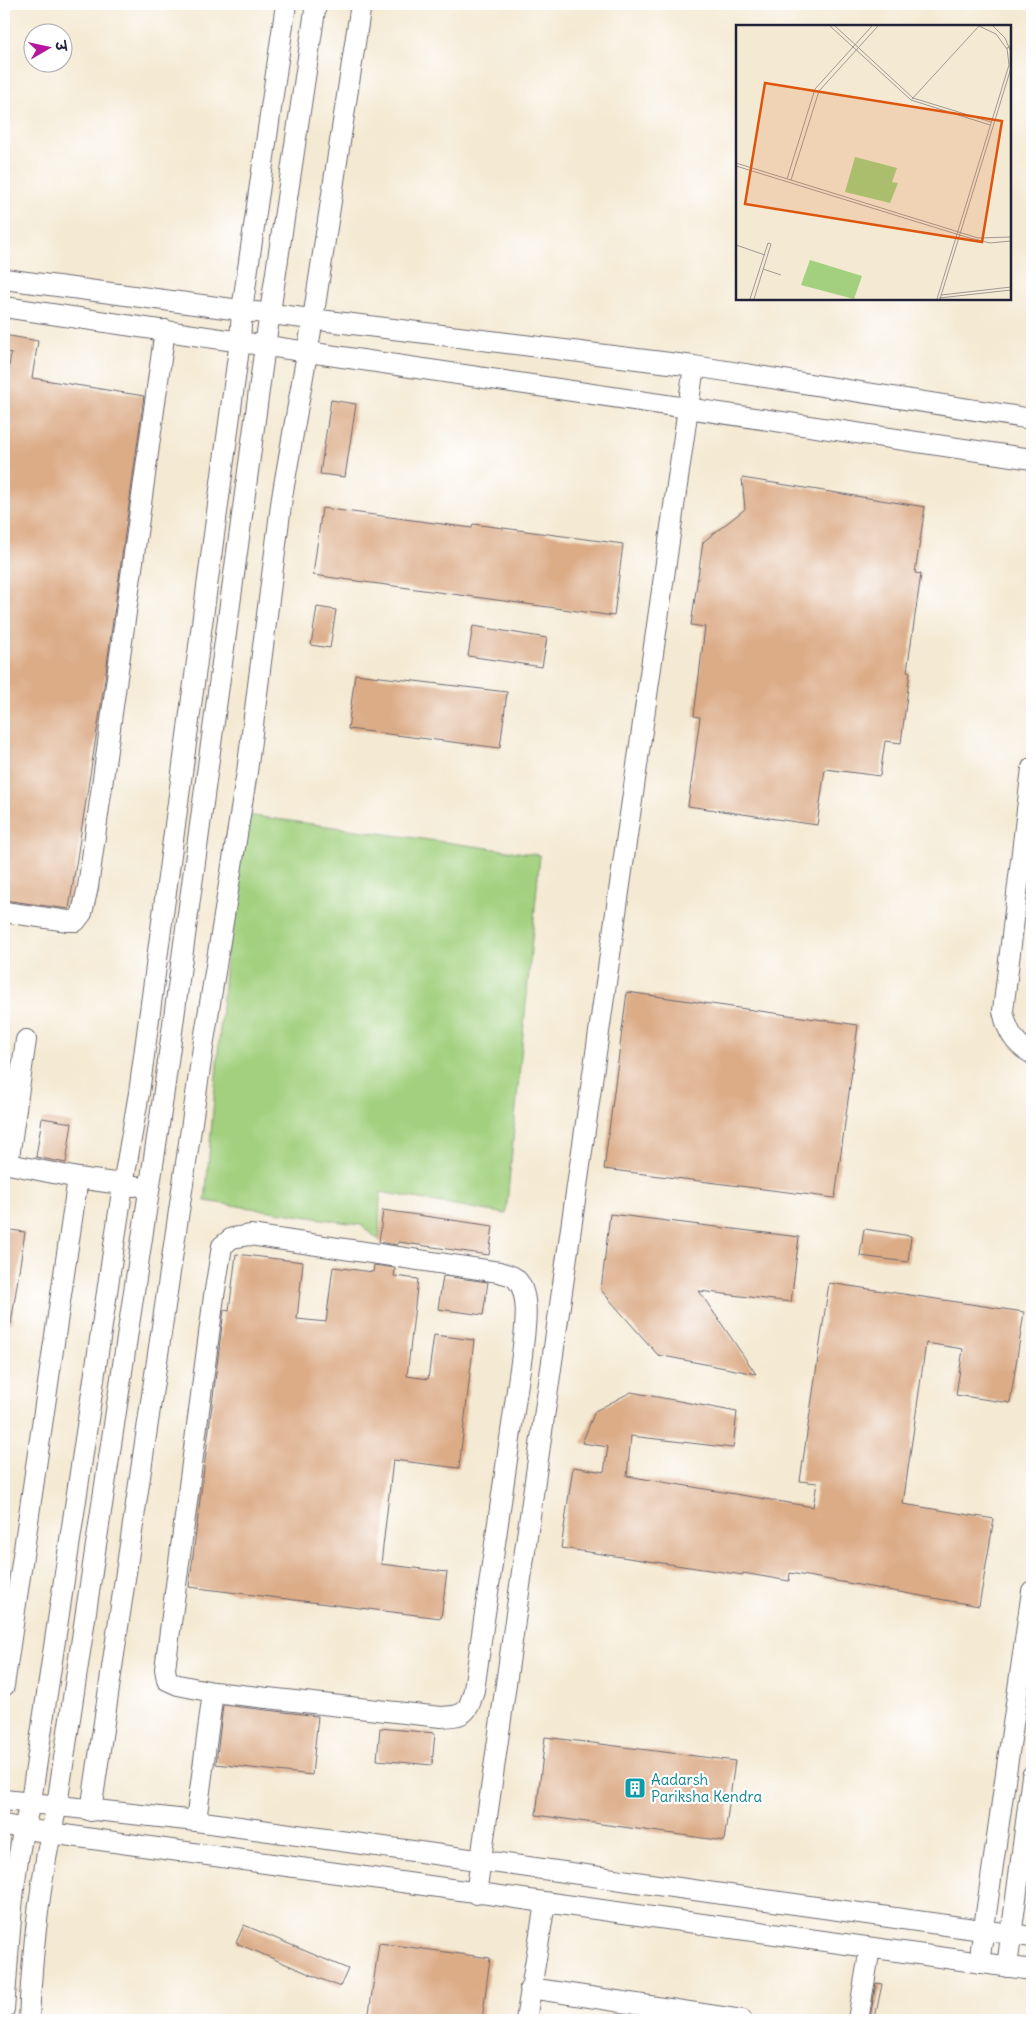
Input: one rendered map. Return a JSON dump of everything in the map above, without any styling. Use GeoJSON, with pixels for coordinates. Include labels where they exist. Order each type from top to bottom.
{"type":"FeatureCollection","features":[{"type":"Feature","properties":{"kind":"street"},"geometry":{"type":"LineString","coordinates":[[4,2009],[16,1882],[13,1827],[31,1802],[138,1093],[240,341],[242,310],[286,4]]}},
{"type":"Feature","properties":{"kind":"street"},"geometry":{"type":"LineString","coordinates":[[29,2020],[30,1982],[50,1833],[57,1805],[149,1188],[266,346],[316,4]]}},
{"type":"Feature","properties":{"kind":"street"},"geometry":{"type":"LineString","coordinates":[[91,1811],[200,1066],[247,772],[282,497],[313,318],[361,4]]}},
{"type":"Feature","properties":{"kind":"street"},"geometry":{"type":"LineString","coordinates":[[4,279],[694,366],[1032,419]]}},
{"type":"Feature","properties":{"kind":"street"},"geometry":{"type":"LineString","coordinates":[[4,307],[1032,459]]}},
{"type":"Feature","properties":{"kind":"street"},"geometry":{"type":"LineString","coordinates":[[4,912],[76,921],[82,912],[88,888],[165,330]]}},
{"type":"Feature","properties":{"kind":"street"},"geometry":{"type":"LineString","coordinates":[[476,1894],[694,366]]}},
{"type":"Feature","properties":{"kind":"street"},"geometry":{"type":"LineString","coordinates":[[1032,768],[1004,1011],[1007,1030],[1025,1050],[1032,1054]]}},
{"type":"Feature","properties":{"kind":"street"},"geometry":{"type":"LineString","coordinates":[[26,1040],[6,1163],[78,1178],[149,1188]]}},
{"type":"Feature","properties":{"kind":"street"},"geometry":{"type":"LineString","coordinates":[[4,1686],[78,1178]]}},
{"type":"Feature","properties":{"kind":"street"},"geometry":{"type":"LineString","coordinates":[[250,1235],[499,1272],[516,1278],[523,1289],[526,1312],[522,1355],[474,1690],[469,1709],[458,1717],[440,1717],[213,1692],[178,1685],[167,1680],[165,1669],[222,1246],[232,1238],[250,1235]]}},
{"type":"Feature","properties":{"kind":"street"},"geometry":{"type":"LineString","coordinates":[[979,1963],[1032,1591]]}},
{"type":"Feature","properties":{"kind":"street"},"geometry":{"type":"LineString","coordinates":[[196,1821],[213,1692]]}},
{"type":"Feature","properties":{"kind":"street"},"geometry":{"type":"LineString","coordinates":[[1007,1967],[1032,1776]]}},
{"type":"Feature","properties":{"kind":"street"},"geometry":{"type":"LineString","coordinates":[[4,1800],[196,1821],[1032,1937]]}},
{"type":"Feature","properties":{"kind":"street"},"geometry":{"type":"LineString","coordinates":[[13,1827],[476,1894],[1032,1970]]}},
{"type":"Feature","properties":{"kind":"street"},"geometry":{"type":"LineString","coordinates":[[526,2020],[545,1903]]}},
{"type":"Feature","properties":{"kind":"street"},"geometry":{"type":"LineString","coordinates":[[858,2020],[870,1948]]}},
{"type":"Feature","properties":{"kind":"street"},"geometry":{"type":"LineString","coordinates":[[530,1988],[742,2020]]}},
{"type":"Feature","properties":{"kind":"green space"},"geometry":{"type":"Polygon","coordinates":[[[239,814],[540,855],[506,1214],[380,1192],[379,1240],[361,1225],[205,1201],[239,814]]]}},
{"type":"Feature","properties":{"kind":"building"},"geometry":{"type":"Polygon","coordinates":[[[4,335],[38,341],[32,378],[144,396],[104,686],[69,909],[4,900],[4,402],[11,353],[4,352],[4,335]]]}},
{"type":"Feature","properties":{"kind":"building"},"geometry":{"type":"Polygon","coordinates":[[[331,400],[356,404],[345,477],[320,474],[331,400]]]}},
{"type":"Feature","properties":{"kind":"building"},"geometry":{"type":"Polygon","coordinates":[[[742,478],[925,507],[915,573],[921,574],[907,671],[910,672],[901,743],[885,741],[880,776],[825,769],[817,825],[688,806],[700,717],[694,716],[705,627],[691,625],[703,542],[745,509],[742,478]]]}},
{"type":"Feature","properties":{"kind":"building"},"geometry":{"type":"Polygon","coordinates":[[[322,508],[472,528],[473,524],[623,544],[614,616],[313,575],[322,508]]]}},
{"type":"Feature","properties":{"kind":"building"},"geometry":{"type":"Polygon","coordinates":[[[317,607],[336,610],[330,648],[311,645],[317,607]]]}},
{"type":"Feature","properties":{"kind":"building"},"geometry":{"type":"Polygon","coordinates":[[[473,626],[547,638],[542,667],[468,656],[473,626]]]}},
{"type":"Feature","properties":{"kind":"building"},"geometry":{"type":"Polygon","coordinates":[[[355,674],[507,692],[500,748],[348,729],[355,674]]]}},
{"type":"Feature","properties":{"kind":"building"},"geometry":{"type":"Polygon","coordinates":[[[627,992],[858,1025],[835,1198],[604,1169],[627,992]]]}},
{"type":"Feature","properties":{"kind":"building"},"geometry":{"type":"Polygon","coordinates":[[[42,1118],[72,1123],[66,1163],[36,1157],[42,1118]]]}},
{"type":"Feature","properties":{"kind":"building"},"geometry":{"type":"Polygon","coordinates":[[[383,1210],[493,1226],[489,1255],[398,1242],[397,1245],[379,1242],[383,1210]]]}},
{"type":"Feature","properties":{"kind":"building"},"geometry":{"type":"Polygon","coordinates":[[[610,1214],[799,1237],[791,1302],[699,1291],[756,1374],[658,1355],[601,1290],[610,1214]]]}},
{"type":"Feature","properties":{"kind":"building"},"geometry":{"type":"Polygon","coordinates":[[[4,1229],[25,1232],[11,1324],[4,1323],[4,1229]]]}},
{"type":"Feature","properties":{"kind":"building"},"geometry":{"type":"Polygon","coordinates":[[[864,1229],[911,1236],[908,1262],[860,1256],[864,1229]]]}},
{"type":"Feature","properties":{"kind":"building"},"geometry":{"type":"Polygon","coordinates":[[[236,1254],[303,1262],[297,1319],[326,1322],[333,1267],[373,1272],[374,1265],[395,1268],[394,1276],[418,1279],[407,1376],[428,1379],[434,1335],[474,1340],[459,1468],[393,1460],[381,1564],[447,1572],[441,1618],[189,1587],[224,1310],[229,1311],[236,1254]]]}},
{"type":"Feature","properties":{"kind":"building"},"geometry":{"type":"Polygon","coordinates":[[[443,1276],[488,1282],[483,1315],[438,1309],[443,1276]]]}},
{"type":"Feature","properties":{"kind":"building"},"geometry":{"type":"Polygon","coordinates":[[[829,1283],[1024,1312],[1010,1403],[956,1395],[963,1349],[926,1343],[903,1504],[994,1519],[979,1606],[790,1573],[789,1581],[561,1548],[573,1467],[604,1472],[608,1447],[582,1443],[595,1411],[631,1392],[737,1412],[733,1448],[631,1436],[627,1476],[813,1507],[817,1483],[800,1481],[829,1283]]]}},
{"type":"Feature","properties":{"kind":"building"},"geometry":{"type":"Polygon","coordinates":[[[223,1705],[318,1716],[312,1775],[216,1764],[223,1705]]]}},
{"type":"Feature","properties":{"kind":"building"},"geometry":{"type":"Polygon","coordinates":[[[380,1728],[435,1733],[432,1765],[377,1760],[380,1728]]]}},
{"type":"Feature","properties":{"kind":"building","name":"Aadarsh Pariksha Kendra"},"geometry":{"type":"Polygon","coordinates":[[[545,1737],[735,1761],[724,1841],[536,1815],[545,1737]]]}},
{"type":"Feature","properties":{"kind":"building"},"geometry":{"type":"Polygon","coordinates":[[[244,1925],[348,1969],[340,1987],[236,1943],[244,1925]]]}},
{"type":"Feature","properties":{"kind":"building"},"geometry":{"type":"Polygon","coordinates":[[[379,1943],[490,1958],[482,2020],[368,2020],[379,1943]]]}},
{"type":"Feature","properties":{"kind":"building"},"geometry":{"type":"Polygon","coordinates":[[[876,1983],[882,1984],[875,2018],[870,2017],[876,1983]]]}},
{"type":"Feature","properties":{"kind":"place","name":"Aadarsh Pariksha Kendra"},"geometry":{"type":"Point","coordinates":[635,1788]}}]}
